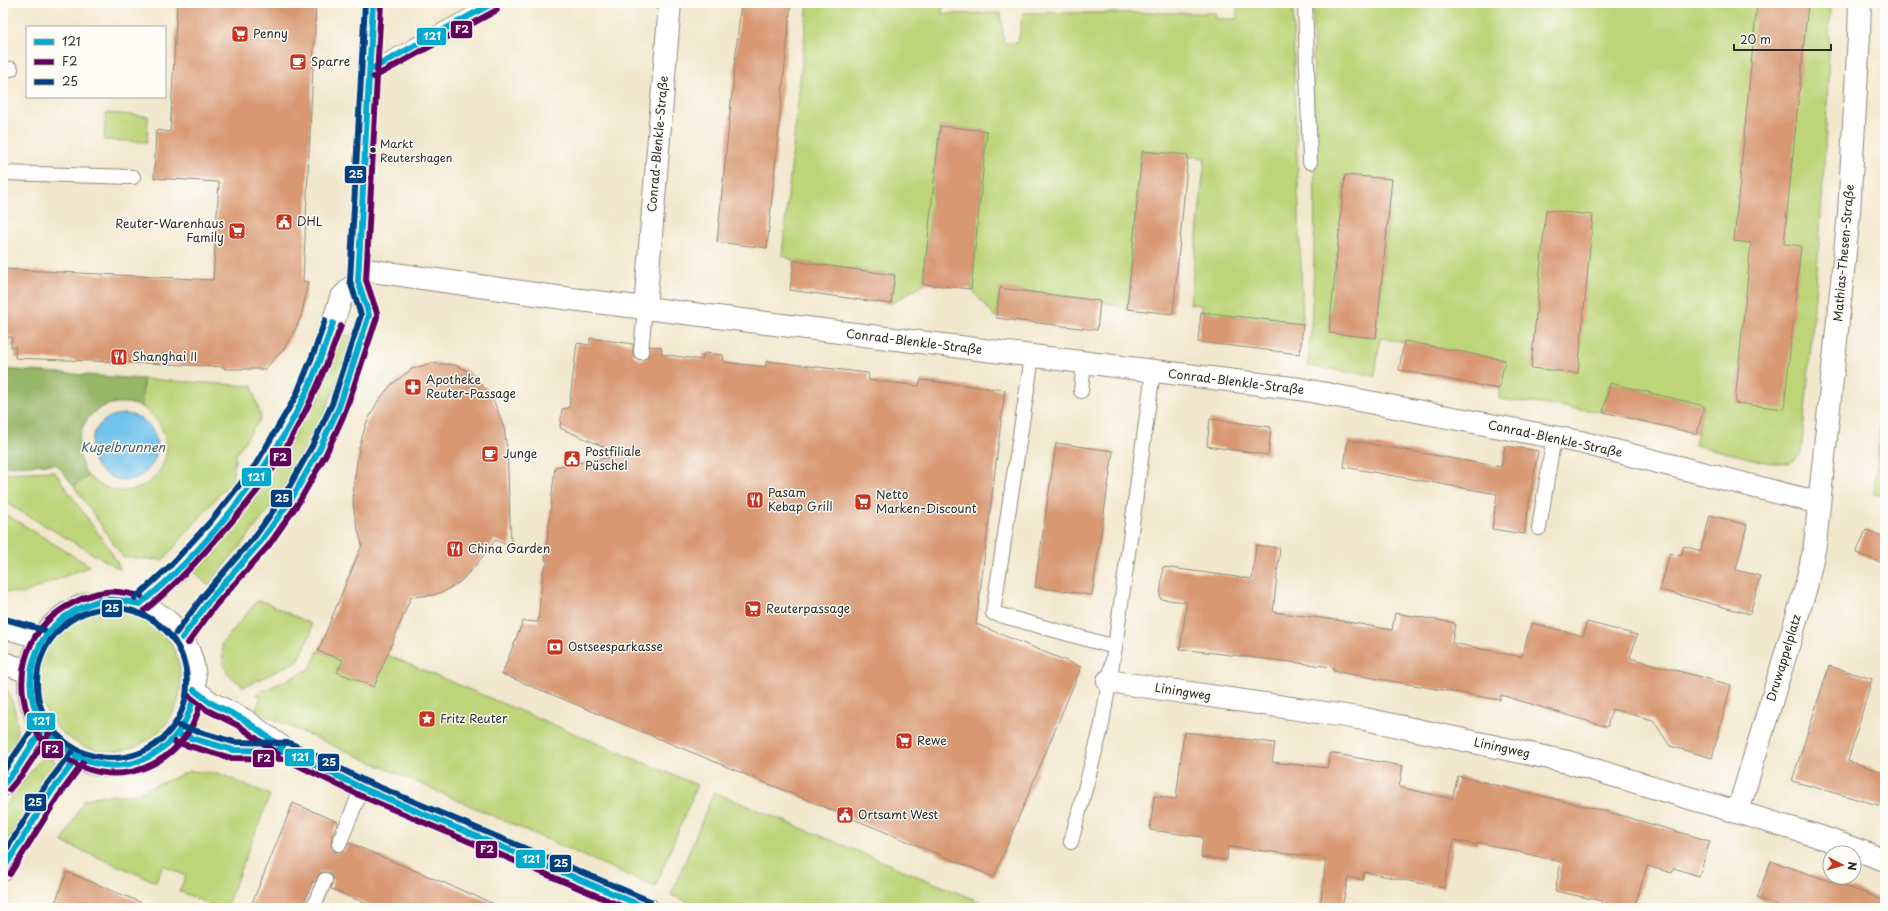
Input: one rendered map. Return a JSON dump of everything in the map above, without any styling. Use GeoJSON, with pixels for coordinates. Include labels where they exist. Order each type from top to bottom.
{"type":"FeatureCollection","features":[{"type":"Feature","properties":{"kind":"street"},"geometry":{"type":"LineString","coordinates":[[182,638],[209,601],[262,540],[292,498],[319,450],[340,408],[369,315],[358,275],[373,3]]}},
{"type":"Feature","properties":{"kind":"street","name":"Conrad-Blenkle-Straße"},"geometry":{"type":"LineString","coordinates":[[645,308],[670,3]]}},
{"type":"Feature","properties":{"kind":"street","name":"Mathias-Thesen-Straße"},"geometry":{"type":"LineString","coordinates":[[1819,503],[1849,213],[1860,35],[1860,3]]}},
{"type":"Feature","properties":{"kind":"street"},"geometry":{"type":"LineString","coordinates":[[140,604],[156,592],[176,572],[217,526],[263,469],[303,400],[324,350],[341,298],[358,275]]}},
{"type":"Feature","properties":{"kind":"street","name":"Conrad-Blenkle-Straße"},"geometry":{"type":"LineString","coordinates":[[358,275],[645,308],[1300,389],[1580,442],[1819,503]]}},
{"type":"Feature","properties":{"kind":"street","name":"Druwappelplatz"},"geometry":{"type":"LineString","coordinates":[[1738,811],[1806,587],[1815,545],[1819,503]]}},
{"type":"Feature","properties":{"kind":"street"},"geometry":{"type":"LineString","coordinates":[[118,600],[140,604],[164,618],[182,638],[193,663],[194,690],[192,706],[186,721],[177,734],[166,746],[154,755],[139,762],[124,765],[108,766],[92,763],[77,758],[58,746],[43,728],[31,701],[29,687],[30,672],[36,649],[42,638],[57,621],[75,608],[96,601],[118,600]]}},
{"type":"Feature","properties":{"kind":"street"},"geometry":{"type":"LineString","coordinates":[[3,627],[42,638]]}},
{"type":"Feature","properties":{"kind":"street"},"geometry":{"type":"LineString","coordinates":[[3,664],[30,672]]}},
{"type":"Feature","properties":{"kind":"street","name":"Liningweg"},"geometry":{"type":"LineString","coordinates":[[1108,681],[1372,721],[1568,762],[1738,811],[1821,837],[1885,860]]}},
{"type":"Feature","properties":{"kind":"street"},"geometry":{"type":"LineString","coordinates":[[194,690],[210,703],[243,719],[287,751],[362,788],[647,908]]}},
{"type":"Feature","properties":{"kind":"street"},"geometry":{"type":"LineString","coordinates":[[3,785],[17,768],[43,728]]}},
{"type":"Feature","properties":{"kind":"street"},"geometry":{"type":"LineString","coordinates":[[177,734],[233,750],[287,751]]}},
{"type":"Feature","properties":{"kind":"street"},"geometry":{"type":"LineString","coordinates":[[3,870],[51,792],[77,758]]}},
{"type":"Feature","properties":{"kind":"lane"},"geometry":{"type":"LineString","coordinates":[[370,70],[493,3]]}},
{"type":"Feature","properties":{"kind":"lane"},"geometry":{"type":"LineString","coordinates":[[1305,3],[1310,162]]}},
{"type":"Feature","properties":{"kind":"lane"},"geometry":{"type":"LineString","coordinates":[[3,173],[133,178]]}},
{"type":"Feature","properties":{"kind":"lane"},"geometry":{"type":"LineString","coordinates":[[641,352],[645,308]]}},
{"type":"Feature","properties":{"kind":"lane"},"geometry":{"type":"LineString","coordinates":[[1032,357],[993,613],[1114,647]]}},
{"type":"Feature","properties":{"kind":"lane"},"geometry":{"type":"LineString","coordinates":[[1081,391],[1084,363]]}},
{"type":"Feature","properties":{"kind":"lane"},"geometry":{"type":"LineString","coordinates":[[1071,842],[1101,729],[1153,372]]}},
{"type":"Feature","properties":{"kind":"lane"},"geometry":{"type":"LineString","coordinates":[[1539,528],[1554,437]]}},
{"type":"Feature","properties":{"kind":"lane"},"geometry":{"type":"LineString","coordinates":[[339,844],[362,788]]}},
{"type":"Feature","properties":{"kind":"lane"},"geometry":{"type":"LineString","coordinates":[[313,908],[324,880]]}},
{"type":"Feature","properties":{"kind":"green space"},"geometry":{"type":"Polygon","coordinates":[[[808,3],[942,3],[942,14],[1001,13],[1004,43],[1018,43],[1023,13],[1215,13],[1216,19],[1237,19],[1237,3],[1293,3],[1303,324],[1201,312],[1201,305],[1190,304],[1205,158],[1142,151],[1127,309],[1100,301],[1000,288],[996,318],[971,289],[987,131],[940,126],[923,284],[891,304],[895,275],[794,261],[782,255],[808,3]]]}},
{"type":"Feature","properties":{"kind":"green space"},"geometry":{"type":"Polygon","coordinates":[[[1313,3],[1830,3],[1824,173],[1816,286],[1801,455],[1789,463],[1770,463],[1695,445],[1704,406],[1610,383],[1603,412],[1499,399],[1499,389],[1504,360],[1380,338],[1375,376],[1308,366],[1313,276],[1315,185],[1313,3]],[[1345,175],[1329,332],[1376,337],[1392,180],[1345,175]]]}},
{"type":"Feature","properties":{"kind":"green space"},"geometry":{"type":"Polygon","coordinates":[[[106,113],[148,116],[147,142],[104,140],[106,113]]]}},
{"type":"Feature","properties":{"kind":"green space"},"geometry":{"type":"Polygon","coordinates":[[[339,333],[352,337],[331,397],[304,456],[273,504],[208,586],[193,571],[242,514],[280,462],[306,411],[339,333]]]}},
{"type":"Feature","properties":{"kind":"green space"},"geometry":{"type":"Polygon","coordinates":[[[3,369],[143,379],[142,407],[125,403],[110,404],[97,410],[88,419],[81,431],[79,445],[81,460],[88,476],[74,486],[56,464],[3,466],[3,369]]]}},
{"type":"Feature","properties":{"kind":"green space"},"geometry":{"type":"Polygon","coordinates":[[[1885,375],[1885,496],[1874,494],[1885,375]]]}},
{"type":"Feature","properties":{"kind":"green space"},"geometry":{"type":"Polygon","coordinates":[[[143,379],[252,386],[261,418],[236,454],[232,480],[163,560],[123,557],[74,486],[88,476],[108,488],[127,491],[144,486],[157,474],[165,459],[166,441],[159,423],[142,407],[143,379]]]}},
{"type":"Feature","properties":{"kind":"green space"},"geometry":{"type":"Polygon","coordinates":[[[54,471],[112,553],[121,570],[3,501],[3,473],[54,471]]]}},
{"type":"Feature","properties":{"kind":"green space"},"geometry":{"type":"Polygon","coordinates":[[[3,513],[90,566],[22,594],[3,591],[3,513]]]}},
{"type":"Feature","properties":{"kind":"green space"},"geometry":{"type":"Polygon","coordinates":[[[257,601],[265,602],[311,624],[311,633],[299,660],[244,687],[232,677],[226,669],[223,659],[222,644],[257,601]]]}},
{"type":"Feature","properties":{"kind":"green space"},"geometry":{"type":"Polygon","coordinates":[[[110,609],[131,612],[155,625],[165,635],[178,659],[181,680],[178,701],[165,725],[155,735],[131,748],[110,751],[89,748],[65,735],[55,725],[42,701],[39,680],[42,659],[55,635],[65,625],[89,612],[110,609]]]}},
{"type":"Feature","properties":{"kind":"green space"},"geometry":{"type":"Polygon","coordinates":[[[318,651],[343,660],[337,671],[374,687],[387,655],[697,785],[655,887],[255,711],[261,697],[256,694],[310,669],[318,651]]]}},
{"type":"Feature","properties":{"kind":"green space"},"geometry":{"type":"Polygon","coordinates":[[[3,681],[14,708],[17,725],[17,734],[12,754],[3,747],[3,681]]]}},
{"type":"Feature","properties":{"kind":"green space"},"geometry":{"type":"Polygon","coordinates":[[[42,757],[52,759],[56,764],[56,768],[3,848],[3,808],[42,757]]]}},
{"type":"Feature","properties":{"kind":"green space"},"geometry":{"type":"Polygon","coordinates":[[[190,771],[218,773],[270,795],[228,902],[219,908],[179,891],[186,876],[163,865],[156,882],[62,842],[84,800],[98,796],[135,794],[190,771]]]}},
{"type":"Feature","properties":{"kind":"green space"},"geometry":{"type":"Polygon","coordinates":[[[714,792],[995,908],[704,908],[671,895],[714,792]]]}},
{"type":"Feature","properties":{"kind":"water","name":"Kugelbrunnen"},"geometry":{"type":"Polygon","coordinates":[[[118,414],[130,414],[142,419],[152,429],[157,441],[155,460],[142,475],[130,480],[118,480],[106,475],[96,465],[91,453],[91,441],[96,429],[106,419],[118,414]]]}},
{"type":"Feature","properties":{"kind":"building"},"geometry":{"type":"Polygon","coordinates":[[[177,3],[316,3],[303,281],[308,282],[302,313],[297,326],[284,349],[265,369],[224,369],[225,367],[15,358],[16,347],[11,347],[12,337],[3,337],[3,269],[213,280],[219,182],[154,178],[156,130],[170,132],[177,3]]]}},
{"type":"Feature","properties":{"kind":"building"},"geometry":{"type":"Polygon","coordinates":[[[741,3],[791,3],[767,248],[717,242],[741,3]]]}},
{"type":"Feature","properties":{"kind":"building"},"geometry":{"type":"Polygon","coordinates":[[[1757,3],[1808,3],[1784,244],[1801,246],[1784,409],[1735,403],[1751,243],[1734,241],[1757,3]]]}},
{"type":"Feature","properties":{"kind":"building"},"geometry":{"type":"Polygon","coordinates":[[[940,126],[987,131],[971,289],[923,284],[940,126]]]}},
{"type":"Feature","properties":{"kind":"building"},"geometry":{"type":"Polygon","coordinates":[[[1142,151],[1188,155],[1173,314],[1127,309],[1142,151]]]}},
{"type":"Feature","properties":{"kind":"building"},"geometry":{"type":"Polygon","coordinates":[[[1345,175],[1392,179],[1376,338],[1329,333],[1345,175]]]}},
{"type":"Feature","properties":{"kind":"building"},"geometry":{"type":"Polygon","coordinates":[[[1546,210],[1593,215],[1578,373],[1531,368],[1546,210]]]}},
{"type":"Feature","properties":{"kind":"building"},"geometry":{"type":"Polygon","coordinates":[[[794,261],[895,275],[891,304],[790,290],[794,261]]]}},
{"type":"Feature","properties":{"kind":"building"},"geometry":{"type":"Polygon","coordinates":[[[1000,288],[1100,301],[1097,330],[996,318],[1000,288]]]}},
{"type":"Feature","properties":{"kind":"building"},"geometry":{"type":"Polygon","coordinates":[[[1201,312],[1303,324],[1300,354],[1198,342],[1201,312]]]}},
{"type":"Feature","properties":{"kind":"building","name":"Reuterpassage"},"geometry":{"type":"Polygon","coordinates":[[[590,338],[633,344],[633,355],[640,360],[648,357],[650,346],[661,347],[662,354],[702,360],[704,353],[723,355],[724,362],[765,367],[767,361],[868,373],[869,380],[919,386],[921,380],[1005,390],[976,624],[1081,667],[994,877],[502,674],[523,621],[538,622],[543,572],[548,561],[545,560],[555,467],[623,455],[560,428],[562,409],[569,408],[577,343],[590,345],[590,338]]]}},
{"type":"Feature","properties":{"kind":"building"},"geometry":{"type":"Polygon","coordinates":[[[1404,341],[1505,360],[1499,389],[1399,370],[1404,341]]]}},
{"type":"Feature","properties":{"kind":"building"},"geometry":{"type":"Polygon","coordinates":[[[431,363],[455,365],[468,371],[488,391],[497,408],[504,428],[507,450],[511,546],[495,540],[476,565],[460,582],[443,592],[433,595],[411,597],[374,687],[337,672],[343,660],[318,651],[362,545],[353,504],[359,448],[366,424],[378,401],[391,385],[412,369],[431,363]]]}},
{"type":"Feature","properties":{"kind":"building"},"geometry":{"type":"Polygon","coordinates":[[[1610,383],[1704,406],[1697,434],[1603,412],[1610,383]]]}},
{"type":"Feature","properties":{"kind":"building"},"geometry":{"type":"Polygon","coordinates":[[[1210,419],[1271,427],[1268,455],[1207,446],[1210,419]]]}},
{"type":"Feature","properties":{"kind":"building"},"geometry":{"type":"Polygon","coordinates":[[[1348,440],[1501,467],[1505,446],[1538,451],[1524,534],[1492,529],[1497,494],[1344,467],[1348,440]]]}},
{"type":"Feature","properties":{"kind":"building"},"geometry":{"type":"Polygon","coordinates":[[[1056,443],[1113,451],[1092,595],[1035,587],[1056,443]]]}},
{"type":"Feature","properties":{"kind":"building"},"geometry":{"type":"Polygon","coordinates":[[[1710,515],[1747,525],[1736,570],[1760,576],[1750,614],[1660,590],[1670,553],[1681,556],[1684,546],[1701,551],[1710,515]]]}},
{"type":"Feature","properties":{"kind":"building"},"geometry":{"type":"Polygon","coordinates":[[[1866,530],[1885,537],[1885,564],[1856,553],[1866,530]]]}},
{"type":"Feature","properties":{"kind":"building"},"geometry":{"type":"Polygon","coordinates":[[[1256,545],[1280,548],[1273,612],[1343,621],[1392,630],[1395,613],[1455,623],[1452,643],[1522,657],[1531,623],[1583,636],[1587,622],[1637,635],[1630,658],[1731,685],[1712,758],[1670,746],[1653,720],[1612,709],[1607,727],[1501,695],[1500,700],[1333,671],[1333,667],[1180,649],[1187,602],[1160,599],[1163,567],[1252,579],[1256,545]]]}},
{"type":"Feature","properties":{"kind":"building"},"geometry":{"type":"Polygon","coordinates":[[[1829,666],[1872,679],[1848,761],[1885,773],[1885,807],[1792,781],[1829,666]]]}},
{"type":"Feature","properties":{"kind":"building"},"geometry":{"type":"Polygon","coordinates":[[[1184,732],[1275,743],[1272,762],[1327,768],[1330,753],[1403,766],[1399,787],[1452,799],[1458,776],[1609,812],[1710,841],[1699,876],[1674,868],[1672,873],[1647,866],[1634,908],[1600,908],[1602,901],[1555,891],[1561,862],[1478,842],[1477,845],[1454,840],[1444,888],[1364,872],[1363,880],[1348,877],[1342,908],[1320,908],[1326,858],[1228,847],[1227,860],[1201,857],[1203,837],[1150,830],[1154,796],[1176,799],[1184,732]]]}},
{"type":"Feature","properties":{"kind":"building"},"geometry":{"type":"Polygon","coordinates":[[[293,803],[338,822],[332,836],[331,845],[335,852],[344,851],[349,843],[504,908],[378,908],[331,889],[333,879],[329,872],[324,872],[320,873],[315,882],[313,881],[302,908],[250,908],[293,803]]]}},
{"type":"Feature","properties":{"kind":"building"},"geometry":{"type":"Polygon","coordinates":[[[1771,861],[1822,878],[1822,885],[1841,885],[1885,900],[1885,908],[1785,908],[1757,898],[1771,861]]]}},
{"type":"Feature","properties":{"kind":"building"},"geometry":{"type":"Polygon","coordinates":[[[67,872],[152,907],[152,908],[53,908],[67,872]]]}},
{"type":"Feature","properties":{"kind":"transit line","name":"25"},"geometry":{"type":"LineString","coordinates":[[176,633],[203,596],[256,535],[285,494],[312,446],[332,404],[361,315],[350,281],[365,3]]}},
{"type":"Feature","properties":{"kind":"transit line","name":"121"},"geometry":{"type":"LineString","coordinates":[[182,638],[209,601],[262,540],[292,498],[319,450],[339,407],[369,315],[358,281],[373,3]]}},
{"type":"Feature","properties":{"kind":"transit line","name":"F2"},"geometry":{"type":"LineString","coordinates":[[188,643],[215,606],[269,545],[299,502],[326,454],[346,410],[377,317],[366,280],[381,3]]}},
{"type":"Feature","properties":{"kind":"transit line","name":"121"},"geometry":{"type":"LineString","coordinates":[[370,70],[493,3]]}},
{"type":"Feature","properties":{"kind":"transit line","name":"F2"},"geometry":{"type":"LineString","coordinates":[[374,77],[497,10]]}},
{"type":"Feature","properties":{"kind":"transit line","name":"25"},"geometry":{"type":"LineString","coordinates":[[135,598],[170,566],[211,521],[256,464],[296,396],[316,347],[325,320]]}},
{"type":"Feature","properties":{"kind":"transit line","name":"121"},"geometry":{"type":"LineString","coordinates":[[140,604],[187,561],[232,510],[253,482],[289,426],[303,399],[323,352],[333,323]]}},
{"type":"Feature","properties":{"kind":"transit line","name":"F2"},"geometry":{"type":"LineString","coordinates":[[145,610],[172,587],[196,562],[257,492],[281,456],[301,420],[327,364],[341,326]]}},
{"type":"Feature","properties":{"kind":"transit line","name":"F2"},"geometry":{"type":"LineString","coordinates":[[141,596],[123,592],[110,592],[92,595],[71,604],[55,615],[41,628],[32,643],[25,660],[22,678],[23,697],[28,715],[37,733],[54,751],[82,767],[99,772],[117,774],[126,773],[144,768],[164,758],[172,751],[187,735],[197,716],[200,705]]}},
{"type":"Feature","properties":{"kind":"transit line","name":"121"},"geometry":{"type":"LineString","coordinates":[[140,604],[118,600],[100,601],[76,610],[56,624],[42,642],[33,662],[30,682],[33,703],[42,723],[56,741],[75,755],[100,764],[117,766],[125,765],[151,756],[167,744],[185,721],[192,703]]}},
{"type":"Feature","properties":{"kind":"transit line","name":"25"},"geometry":{"type":"LineString","coordinates":[[112,608],[141,614],[154,621],[165,630],[174,641],[181,654],[187,683],[181,712],[174,725],[165,736],[154,745],[141,752],[112,758],[83,752],[70,745],[59,736],[50,725],[43,712],[37,683],[43,654],[50,641],[59,630],[70,621],[83,614],[112,608]]}},
{"type":"Feature","properties":{"kind":"transit line","name":"25"},"geometry":{"type":"LineString","coordinates":[[5,619],[44,630]]}},
{"type":"Feature","properties":{"kind":"transit line","name":"121"},"geometry":{"type":"LineString","coordinates":[[194,690],[211,703],[243,719],[283,748]]}},
{"type":"Feature","properties":{"kind":"transit line","name":"F2"},"geometry":{"type":"LineString","coordinates":[[189,696],[207,710],[239,726],[278,754]]}},
{"type":"Feature","properties":{"kind":"transit line","name":"25"},"geometry":{"type":"LineString","coordinates":[[3,772],[36,724]]}},
{"type":"Feature","properties":{"kind":"transit line","name":"25"},"geometry":{"type":"LineString","coordinates":[[179,726],[234,742],[290,743],[365,781],[650,901]]}},
{"type":"Feature","properties":{"kind":"transit line","name":"121"},"geometry":{"type":"LineString","coordinates":[[3,785],[17,768],[43,728]]}},
{"type":"Feature","properties":{"kind":"transit line","name":"F2"},"geometry":{"type":"LineString","coordinates":[[9,790],[24,772],[50,732]]}},
{"type":"Feature","properties":{"kind":"transit line","name":"121"},"geometry":{"type":"LineString","coordinates":[[177,734],[233,750],[287,751],[362,788],[647,908]]}},
{"type":"Feature","properties":{"kind":"transit line","name":"F2"},"geometry":{"type":"LineString","coordinates":[[175,742],[231,758],[285,759],[359,795],[626,908]]}},
{"type":"Feature","properties":{"kind":"transit line","name":"25"},"geometry":{"type":"LineString","coordinates":[[3,855],[44,788],[71,753]]}},
{"type":"Feature","properties":{"kind":"transit line","name":"121"},"geometry":{"type":"LineString","coordinates":[[3,870],[51,792],[77,758]]}},
{"type":"Feature","properties":{"kind":"transit line","name":"F2"},"geometry":{"type":"LineString","coordinates":[[10,874],[58,797],[83,763]]}},
{"type":"Feature","properties":{"kind":"place","name":"Penny"},"geometry":{"type":"Point","coordinates":[240,34]}},
{"type":"Feature","properties":{"kind":"place","name":"Sparre"},"geometry":{"type":"Point","coordinates":[298,62]}},
{"type":"Feature","properties":{"kind":"place","name":"Markt Reutershagen"},"geometry":{"type":"Point","coordinates":[373,150]}},
{"type":"Feature","properties":{"kind":"place","name":"DHL"},"geometry":{"type":"Point","coordinates":[284,222]}},
{"type":"Feature","properties":{"kind":"place","name":"Reuter-Warenhaus Family"},"geometry":{"type":"Point","coordinates":[237,231]}},
{"type":"Feature","properties":{"kind":"place","name":"Shanghai II"},"geometry":{"type":"Point","coordinates":[119,357]}},
{"type":"Feature","properties":{"kind":"place","name":"Apotheke Reuter-Passage"},"geometry":{"type":"Point","coordinates":[413,387]}},
{"type":"Feature","properties":{"kind":"place","name":"Junge"},"geometry":{"type":"Point","coordinates":[490,454]}},
{"type":"Feature","properties":{"kind":"place","name":"Postfiliale Püschel"},"geometry":{"type":"Point","coordinates":[572,459]}},
{"type":"Feature","properties":{"kind":"place","name":"Pasam Kebap Grill"},"geometry":{"type":"Point","coordinates":[755,500]}},
{"type":"Feature","properties":{"kind":"place","name":"Netto Marken-Discount"},"geometry":{"type":"Point","coordinates":[863,502]}},
{"type":"Feature","properties":{"kind":"place","name":"China Garden"},"geometry":{"type":"Point","coordinates":[455,549]}},
{"type":"Feature","properties":{"kind":"place","name":"Reuterpassage"},"geometry":{"type":"Point","coordinates":[753,609]}},
{"type":"Feature","properties":{"kind":"place","name":"Ostseesparkasse"},"geometry":{"type":"Point","coordinates":[555,647]}},
{"type":"Feature","properties":{"kind":"place","name":"Fritz Reuter"},"geometry":{"type":"Point","coordinates":[427,719]}},
{"type":"Feature","properties":{"kind":"place","name":"Rewe"},"geometry":{"type":"Point","coordinates":[904,741]}},
{"type":"Feature","properties":{"kind":"place","name":"Ortsamt West"},"geometry":{"type":"Point","coordinates":[845,815]}}]}
